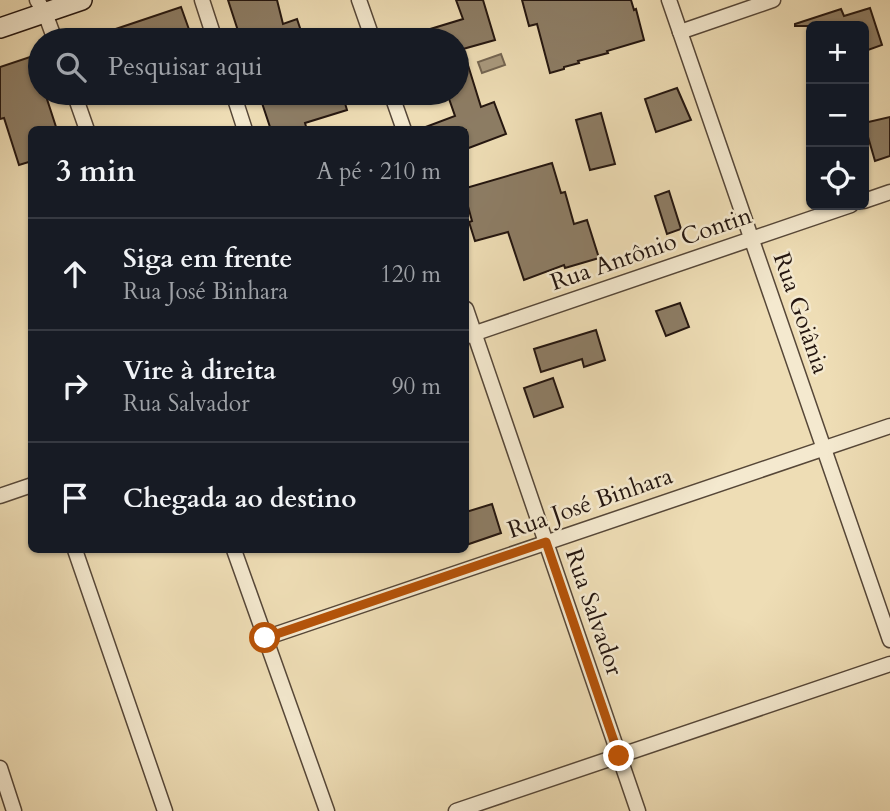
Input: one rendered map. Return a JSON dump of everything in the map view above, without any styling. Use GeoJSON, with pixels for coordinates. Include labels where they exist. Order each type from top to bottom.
{"type":"FeatureCollection","features":[{"type":"Feature","properties":{"kind":"main road"},"geometry":{"type":"LineString","coordinates":[[0,28],[41,6],[82,0]]}},
{"type":"Feature","properties":{"kind":"street"},"geometry":{"type":"LineString","coordinates":[[202,0],[211,28]]}},
{"type":"Feature","properties":{"kind":"street"},"geometry":{"type":"LineString","coordinates":[[359,0],[369,28]]}},
{"type":"Feature","properties":{"kind":"street","name":"Rua Goiânia"},"geometry":{"type":"LineString","coordinates":[[670,0],[890,640]]}},
{"type":"Feature","properties":{"kind":"street"},"geometry":{"type":"LineString","coordinates":[[680,32],[774,0]]}},
{"type":"Feature","properties":{"kind":"street"},"geometry":{"type":"LineString","coordinates":[[41,6],[50,28]]}},
{"type":"Feature","properties":{"kind":"street"},"geometry":{"type":"LineString","coordinates":[[78,105],[86,126]]}},
{"type":"Feature","properties":{"kind":"street"},"geometry":{"type":"LineString","coordinates":[[237,105],[244,126]]}},
{"type":"Feature","properties":{"kind":"street"},"geometry":{"type":"LineString","coordinates":[[395,105],[403,126]]}},
{"type":"Feature","properties":{"kind":"street"},"geometry":{"type":"LineString","coordinates":[[869,199],[890,192]]}},
{"type":"Feature","properties":{"kind":"street","name":"Rua Antônio Contin"},"geometry":{"type":"LineString","coordinates":[[470,335],[836,210]]}},
{"type":"Feature","properties":{"kind":"street","name":"Rua Salvador"},"geometry":{"type":"LineString","coordinates":[[470,335],[546,542],[638,811]]}},
{"type":"Feature","properties":{"kind":"street","name":"Rua José Binhara"},"geometry":{"type":"LineString","coordinates":[[265,638],[890,426]]}},
{"type":"Feature","properties":{"kind":"street"},"geometry":{"type":"LineString","coordinates":[[0,496],[28,486]]}},
{"type":"Feature","properties":{"kind":"street"},"geometry":{"type":"LineString","coordinates":[[76,553],[165,811]]}},
{"type":"Feature","properties":{"kind":"street"},"geometry":{"type":"LineString","coordinates":[[235,553],[327,811]]}},
{"type":"Feature","properties":{"kind":"street"},"geometry":{"type":"LineString","coordinates":[[456,811],[890,664]]}},
{"type":"Feature","properties":{"kind":"street"},"geometry":{"type":"LineString","coordinates":[[0,768],[15,811]]}},
{"type":"Feature","properties":{"kind":"shaded area"},"geometry":{"type":"Polygon","coordinates":[[[501,54],[505,65],[482,73],[478,62],[501,54]]]}},
{"type":"Feature","properties":{"kind":"building"},"geometry":{"type":"Polygon","coordinates":[[[228,0],[277,0],[283,24],[297,19],[300,28],[237,28],[228,0]]]}},
{"type":"Feature","properties":{"kind":"building"},"geometry":{"type":"Polygon","coordinates":[[[456,0],[483,0],[495,40],[469,47],[469,28],[434,28],[463,19],[456,0]]]}},
{"type":"Feature","properties":{"kind":"building"},"geometry":{"type":"Polygon","coordinates":[[[522,0],[631,0],[644,40],[550,73],[537,24],[529,26],[522,0]]]}},
{"type":"Feature","properties":{"kind":"building"},"geometry":{"type":"Polygon","coordinates":[[[181,7],[188,28],[119,28],[181,7]]]}},
{"type":"Feature","properties":{"kind":"building"},"geometry":{"type":"Polygon","coordinates":[[[870,8],[882,45],[869,50],[869,21],[806,21],[806,26],[795,26],[795,24],[841,9],[844,16],[870,8]]]}},
{"type":"Feature","properties":{"kind":"building"},"geometry":{"type":"Polygon","coordinates":[[[28,58],[28,105],[49,105],[56,126],[28,126],[28,162],[19,165],[4,118],[0,119],[0,67],[28,58]]]}},
{"type":"Feature","properties":{"kind":"building"},"geometry":{"type":"Polygon","coordinates":[[[469,68],[481,107],[494,102],[506,134],[469,148],[469,126],[428,126],[455,116],[451,105],[469,105],[469,68]]]}},
{"type":"Feature","properties":{"kind":"building"},"geometry":{"type":"Polygon","coordinates":[[[677,88],[691,120],[656,132],[645,99],[677,88]]]}},
{"type":"Feature","properties":{"kind":"building"},"geometry":{"type":"Polygon","coordinates":[[[263,105],[346,105],[347,110],[305,123],[306,126],[270,126],[263,105]]]}},
{"type":"Feature","properties":{"kind":"building"},"geometry":{"type":"Polygon","coordinates":[[[601,113],[615,164],[590,170],[576,120],[601,113]]]}},
{"type":"Feature","properties":{"kind":"building"},"geometry":{"type":"Polygon","coordinates":[[[890,117],[890,156],[875,161],[869,140],[869,122],[890,117]]]}},
{"type":"Feature","properties":{"kind":"building"},"geometry":{"type":"Polygon","coordinates":[[[552,163],[561,193],[565,192],[574,224],[587,220],[599,258],[565,268],[564,265],[524,280],[508,232],[475,241],[469,222],[472,221],[469,187],[552,163]]]}},
{"type":"Feature","properties":{"kind":"building"},"geometry":{"type":"Polygon","coordinates":[[[669,191],[681,229],[667,234],[655,196],[669,191]]]}},
{"type":"Feature","properties":{"kind":"building"},"geometry":{"type":"Polygon","coordinates":[[[680,303],[689,327],[666,336],[656,311],[680,303]]]}},
{"type":"Feature","properties":{"kind":"building"},"geometry":{"type":"Polygon","coordinates":[[[596,330],[605,360],[584,367],[582,359],[541,372],[534,349],[596,330]]]}},
{"type":"Feature","properties":{"kind":"building"},"geometry":{"type":"Polygon","coordinates":[[[553,378],[563,407],[534,417],[524,388],[553,378]]]}},
{"type":"Feature","properties":{"kind":"building"},"geometry":{"type":"Polygon","coordinates":[[[492,504],[501,533],[469,544],[469,511],[492,504]]]}},
{"type":"Feature","properties":{"kind":"route"},"geometry":{"type":"LineString","coordinates":[[265,638],[546,542],[619,756]]}}]}
